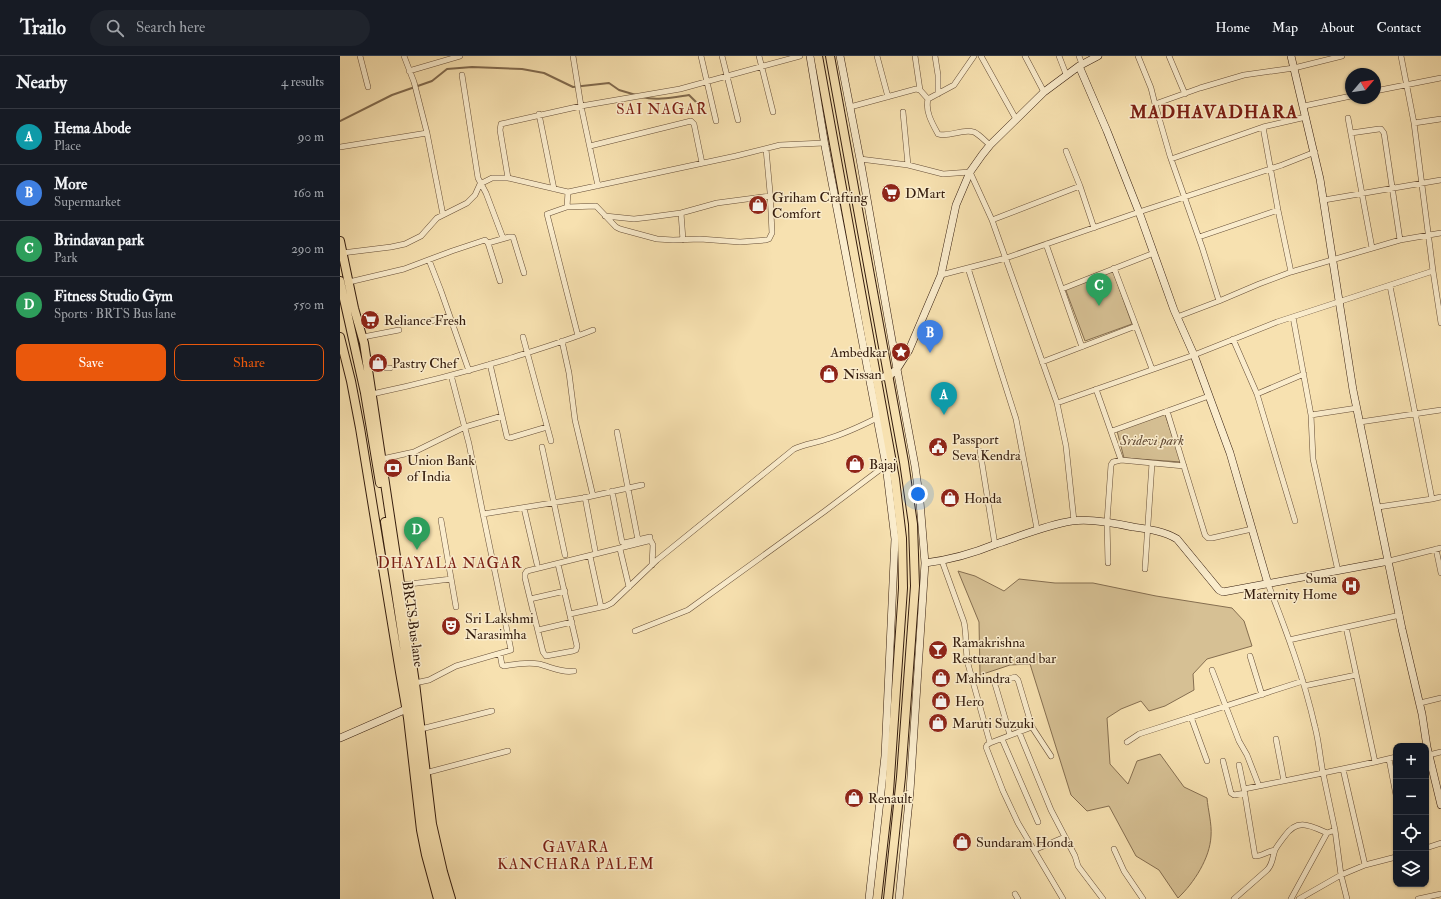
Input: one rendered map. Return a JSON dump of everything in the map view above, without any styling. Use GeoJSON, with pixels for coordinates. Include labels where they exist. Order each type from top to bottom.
{"type":"FeatureCollection","features":[{"type":"Feature","properties":{"kind":"main road"},"geometry":{"type":"LineString","coordinates":[[818,56],[873,379],[896,486],[902,538],[903,560],[901,618],[889,792],[877,899]]}},
{"type":"Feature","properties":{"kind":"main road"},"geometry":{"type":"LineString","coordinates":[[830,56],[889,376],[914,524],[915,586],[901,777],[888,899]]}},
{"type":"Feature","properties":{"kind":"main road"},"geometry":{"type":"LineString","coordinates":[[340,241],[344,282],[363,337],[415,682],[412,707],[421,729],[432,824],[451,899]]}},
{"type":"Feature","properties":{"kind":"main road","name":"BRTS Bus lane"},"geometry":{"type":"LineString","coordinates":[[344,282],[365,393],[412,707],[426,823],[445,899]]}},
{"type":"Feature","properties":{"kind":"main road"},"geometry":{"type":"LineString","coordinates":[[340,337],[351,381],[412,707],[421,830],[427,861],[438,899]]}},
{"type":"Feature","properties":{"kind":"street"},"geometry":{"type":"LineString","coordinates":[[360,56],[368,87]]}},
{"type":"Feature","properties":{"kind":"street"},"geometry":{"type":"LineString","coordinates":[[404,56],[417,94],[443,215]]}},
{"type":"Feature","properties":{"kind":"street"},"geometry":{"type":"LineString","coordinates":[[409,71],[460,56]]}},
{"type":"Feature","properties":{"kind":"street"},"geometry":{"type":"LineString","coordinates":[[573,56],[581,106],[598,186]]}},
{"type":"Feature","properties":{"kind":"street"},"geometry":{"type":"LineString","coordinates":[[701,56],[716,121]]}},
{"type":"Feature","properties":{"kind":"street"},"geometry":{"type":"LineString","coordinates":[[722,56],[738,120]]}},
{"type":"Feature","properties":{"kind":"street"},"geometry":{"type":"LineString","coordinates":[[759,56],[773,112]]}},
{"type":"Feature","properties":{"kind":"street"},"geometry":{"type":"LineString","coordinates":[[508,178],[500,130],[501,124],[539,114],[680,89],[800,56]]}},
{"type":"Feature","properties":{"kind":"street"},"geometry":{"type":"LineString","coordinates":[[810,56],[824,143],[873,379],[877,418],[886,465],[895,539],[885,756],[869,899]]}},
{"type":"Feature","properties":{"kind":"street"},"geometry":{"type":"LineString","coordinates":[[840,56],[860,159],[916,473],[925,563],[910,795],[899,899]]}},
{"type":"Feature","properties":{"kind":"street"},"geometry":{"type":"LineString","coordinates":[[877,56],[888,97]]}},
{"type":"Feature","properties":{"kind":"street"},"geometry":{"type":"LineString","coordinates":[[915,56],[920,90],[928,99],[927,102],[930,116],[938,134],[946,135],[971,132],[976,133],[990,145]]}},
{"type":"Feature","properties":{"kind":"street"},"geometry":{"type":"LineString","coordinates":[[936,56],[938,94]]}},
{"type":"Feature","properties":{"kind":"street"},"geometry":{"type":"LineString","coordinates":[[928,99],[945,91],[958,82],[974,56]]}},
{"type":"Feature","properties":{"kind":"street"},"geometry":{"type":"LineString","coordinates":[[981,56],[1016,119]]}},
{"type":"Feature","properties":{"kind":"street"},"geometry":{"type":"LineString","coordinates":[[1025,56],[1044,92]]}},
{"type":"Feature","properties":{"kind":"street"},"geometry":{"type":"LineString","coordinates":[[1059,56],[1066,74]]}},
{"type":"Feature","properties":{"kind":"street"},"geometry":{"type":"LineString","coordinates":[[1079,56],[1080,65],[1139,212],[1177,317],[1194,355],[1230,454],[1268,584],[1304,683],[1316,728],[1347,899]]}},
{"type":"Feature","properties":{"kind":"street"},"geometry":{"type":"LineString","coordinates":[[873,379],[889,376],[897,369],[909,350],[941,275],[956,205],[970,172],[990,145],[1044,92],[1066,74],[1098,56]]}},
{"type":"Feature","properties":{"kind":"street"},"geometry":{"type":"LineString","coordinates":[[1138,56],[1151,88],[1171,159],[1199,237],[1219,301]]}},
{"type":"Feature","properties":{"kind":"street"},"geometry":{"type":"LineString","coordinates":[[1169,56],[1185,94]]}},
{"type":"Feature","properties":{"kind":"street"},"geometry":{"type":"LineString","coordinates":[[1291,56],[1315,152],[1324,200],[1353,390],[1420,703],[1426,743]]}},
{"type":"Feature","properties":{"kind":"street"},"geometry":{"type":"LineString","coordinates":[[1155,104],[1244,75],[1294,68],[1323,58],[1342,56]]}},
{"type":"Feature","properties":{"kind":"street"},"geometry":{"type":"LineString","coordinates":[[1401,56],[1414,124],[1441,323]]}},
{"type":"Feature","properties":{"kind":"street"},"geometry":{"type":"LineString","coordinates":[[462,75],[478,178],[488,197],[503,238]]}},
{"type":"Feature","properties":{"kind":"street"},"geometry":{"type":"LineString","coordinates":[[1381,90],[1441,78]]}},
{"type":"Feature","properties":{"kind":"street"},"geometry":{"type":"LineString","coordinates":[[850,107],[912,89],[920,90]]}},
{"type":"Feature","properties":{"kind":"street"},"geometry":{"type":"LineString","coordinates":[[1304,106],[1345,97]]}},
{"type":"Feature","properties":{"kind":"street"},"geometry":{"type":"LineString","coordinates":[[903,112],[908,165]]}},
{"type":"Feature","properties":{"kind":"street"},"geometry":{"type":"LineString","coordinates":[[539,114],[554,189]]}},
{"type":"Feature","properties":{"kind":"street"},"geometry":{"type":"LineString","coordinates":[[1171,159],[1263,127],[1306,117]]}},
{"type":"Feature","properties":{"kind":"street"},"geometry":{"type":"LineString","coordinates":[[1348,118],[1372,248]]}},
{"type":"Feature","properties":{"kind":"street"},"geometry":{"type":"LineString","coordinates":[[1414,124],[1441,119]]}},
{"type":"Feature","properties":{"kind":"street"},"geometry":{"type":"LineString","coordinates":[[590,146],[691,121],[694,124],[702,163]]}},
{"type":"Feature","properties":{"kind":"street"},"geometry":{"type":"LineString","coordinates":[[1263,127],[1291,272]]}},
{"type":"Feature","properties":{"kind":"street"},"geometry":{"type":"LineString","coordinates":[[1351,133],[1379,129],[1383,130],[1400,240]]}},
{"type":"Feature","properties":{"kind":"street"},"geometry":{"type":"LineString","coordinates":[[340,147],[426,133]]}},
{"type":"Feature","properties":{"kind":"street"},"geometry":{"type":"LineString","coordinates":[[342,253],[405,244],[421,236],[437,218],[467,203],[475,194],[480,184],[492,178],[508,178],[568,192],[780,145],[824,143]]}},
{"type":"Feature","properties":{"kind":"street"},"geometry":{"type":"LineString","coordinates":[[578,336],[547,214],[567,207],[596,206],[616,227],[657,239],[700,239],[740,242],[769,239],[772,233],[766,149]]}},
{"type":"Feature","properties":{"kind":"street"},"geometry":{"type":"LineString","coordinates":[[1066,150],[1094,228]]}},
{"type":"Feature","properties":{"kind":"street"},"geometry":{"type":"LineString","coordinates":[[941,275],[1006,258],[1315,152]]}},
{"type":"Feature","properties":{"kind":"street"},"geometry":{"type":"LineString","coordinates":[[860,159],[908,165],[944,174],[970,172]]}},
{"type":"Feature","properties":{"kind":"street"},"geometry":{"type":"LineString","coordinates":[[970,172],[992,220],[1056,403],[1066,446],[1074,520]]}},
{"type":"Feature","properties":{"kind":"street"},"geometry":{"type":"LineString","coordinates":[[1324,200],[1441,180]]}},
{"type":"Feature","properties":{"kind":"street"},"geometry":{"type":"LineString","coordinates":[[992,220],[1080,186]]}},
{"type":"Feature","properties":{"kind":"street"},"geometry":{"type":"LineString","coordinates":[[567,207],[568,192]]}},
{"type":"Feature","properties":{"kind":"street"},"geometry":{"type":"LineString","coordinates":[[605,216],[634,219],[681,213],[717,203],[770,196]]}},
{"type":"Feature","properties":{"kind":"street"},"geometry":{"type":"LineString","coordinates":[[1199,237],[1278,210]]}},
{"type":"Feature","properties":{"kind":"street"},"geometry":{"type":"LineString","coordinates":[[681,213],[683,240]]}},
{"type":"Feature","properties":{"kind":"street"},"geometry":{"type":"LineString","coordinates":[[1177,317],[1291,272],[1400,240],[1441,233]]}},
{"type":"Feature","properties":{"kind":"street"},"geometry":{"type":"LineString","coordinates":[[344,282],[404,270],[483,241],[487,241],[488,243],[509,237],[513,237],[524,273]]}},
{"type":"Feature","properties":{"kind":"street"},"geometry":{"type":"LineString","coordinates":[[488,243],[500,282]]}},
{"type":"Feature","properties":{"kind":"street"},"geometry":{"type":"LineString","coordinates":[[1046,244],[1082,347]]}},
{"type":"Feature","properties":{"kind":"street"},"geometry":{"type":"LineString","coordinates":[[1062,289],[1154,253]]}},
{"type":"Feature","properties":{"kind":"street"},"geometry":{"type":"LineString","coordinates":[[429,260],[469,371]]}},
{"type":"Feature","properties":{"kind":"street"},"geometry":{"type":"LineString","coordinates":[[968,268],[1016,419],[1037,529]]}},
{"type":"Feature","properties":{"kind":"street"},"geometry":{"type":"LineString","coordinates":[[1114,268],[1152,369]]}},
{"type":"Feature","properties":{"kind":"street"},"geometry":{"type":"LineString","coordinates":[[1056,403],[1194,355],[1293,317],[1340,303],[1433,271]]}},
{"type":"Feature","properties":{"kind":"street"},"geometry":{"type":"LineString","coordinates":[[1390,286],[1432,499]]}},
{"type":"Feature","properties":{"kind":"street"},"geometry":{"type":"LineString","coordinates":[[427,322],[449,316]]}},
{"type":"Feature","properties":{"kind":"street"},"geometry":{"type":"LineString","coordinates":[[1293,317],[1311,414],[1313,459],[1338,571]]}},
{"type":"Feature","properties":{"kind":"street"},"geometry":{"type":"LineString","coordinates":[[1042,362],[1136,326]]}},
{"type":"Feature","properties":{"kind":"street"},"geometry":{"type":"LineString","coordinates":[[363,337],[399,330]]}},
{"type":"Feature","properties":{"kind":"street"},"geometry":{"type":"LineString","coordinates":[[372,394],[469,371],[593,330]]}},
{"type":"Feature","properties":{"kind":"street"},"geometry":{"type":"LineString","coordinates":[[523,337],[551,441]]}},
{"type":"Feature","properties":{"kind":"street"},"geometry":{"type":"LineString","coordinates":[[1233,339],[1257,394],[1295,521]]}},
{"type":"Feature","properties":{"kind":"street"},"geometry":{"type":"LineString","coordinates":[[562,341],[569,373],[575,420],[593,496]]}},
{"type":"Feature","properties":{"kind":"street"},"geometry":{"type":"LineString","coordinates":[[490,364],[506,435],[510,438],[548,427]]}},
{"type":"Feature","properties":{"kind":"street"},"geometry":{"type":"LineString","coordinates":[[368,368],[390,368]]}},
{"type":"Feature","properties":{"kind":"street"},"geometry":{"type":"LineString","coordinates":[[1257,394],[1304,374]]}},
{"type":"Feature","properties":{"kind":"street"},"geometry":{"type":"LineString","coordinates":[[415,682],[429,680],[456,666],[510,651],[511,648],[465,427],[451,375]]}},
{"type":"Feature","properties":{"kind":"street"},"geometry":{"type":"LineString","coordinates":[[1096,389],[1121,460]]}},
{"type":"Feature","properties":{"kind":"street"},"geometry":{"type":"LineString","coordinates":[[1112,431],[1209,396]]}},
{"type":"Feature","properties":{"kind":"street"},"geometry":{"type":"LineString","coordinates":[[1311,414],[1357,408]]}},
{"type":"Feature","properties":{"kind":"street"},"geometry":{"type":"LineString","coordinates":[[1360,422],[1441,410]]}},
{"type":"Feature","properties":{"kind":"street"},"geometry":{"type":"LineString","coordinates":[[1167,411],[1205,535],[1208,538],[1212,538],[1252,529]]}},
{"type":"Feature","properties":{"kind":"street"},"geometry":{"type":"LineString","coordinates":[[382,459],[420,450],[465,427],[502,416]]}},
{"type":"Feature","properties":{"kind":"street"},"geometry":{"type":"LineString","coordinates":[[570,614],[602,607],[612,603],[652,564],[794,449],[855,429],[877,418]]}},
{"type":"Feature","properties":{"kind":"street"},"geometry":{"type":"LineString","coordinates":[[617,432],[638,540]]}},
{"type":"Feature","properties":{"kind":"street"},"geometry":{"type":"LineString","coordinates":[[542,447],[565,555]]}},
{"type":"Feature","properties":{"kind":"street"},"geometry":{"type":"LineString","coordinates":[[980,451],[994,545]]}},
{"type":"Feature","properties":{"kind":"street"},"geometry":{"type":"LineString","coordinates":[[1108,562],[1107,522],[1111,464],[1121,460],[1184,466]]}},
{"type":"Feature","properties":{"kind":"street"},"geometry":{"type":"LineString","coordinates":[[1145,569],[1152,463]]}},
{"type":"Feature","properties":{"kind":"street"},"geometry":{"type":"LineString","coordinates":[[635,631],[688,610],[886,465]]}},
{"type":"Feature","properties":{"kind":"street"},"geometry":{"type":"LineString","coordinates":[[483,514],[593,496],[642,484]]}},
{"type":"Feature","properties":{"kind":"street"},"geometry":{"type":"LineString","coordinates":[[612,491],[620,540],[624,543],[650,537]]}},
{"type":"Feature","properties":{"kind":"street"},"geometry":{"type":"LineString","coordinates":[[585,497],[595,550]]}},
{"type":"Feature","properties":{"kind":"street"},"geometry":{"type":"LineString","coordinates":[[1378,507],[1441,497]]}},
{"type":"Feature","properties":{"kind":"street"},"geometry":{"type":"LineString","coordinates":[[524,508],[537,564]]}},
{"type":"Feature","properties":{"kind":"street"},"geometry":{"type":"LineString","coordinates":[[441,520],[456,607]]}},
{"type":"Feature","properties":{"kind":"street"},"geometry":{"type":"LineString","coordinates":[[925,563],[942,561],[994,545],[1037,529],[1074,520],[1107,522],[1148,529],[1177,539],[1219,590],[1224,592],[1389,561],[1439,548],[1441,573]]}},
{"type":"Feature","properties":{"kind":"street"},"geometry":{"type":"LineString","coordinates":[[558,564],[578,646],[576,650],[573,651],[546,656],[543,652],[525,578],[527,571],[651,541],[653,545],[652,564]]}},
{"type":"Feature","properties":{"kind":"street"},"geometry":{"type":"LineString","coordinates":[[620,549],[629,587]]}},
{"type":"Feature","properties":{"kind":"street"},"geometry":{"type":"LineString","coordinates":[[590,556],[602,607]]}},
{"type":"Feature","properties":{"kind":"street"},"geometry":{"type":"LineString","coordinates":[[942,561],[964,622],[966,630],[966,655],[990,743]]}},
{"type":"Feature","properties":{"kind":"street"},"geometry":{"type":"LineString","coordinates":[[401,585],[451,579]]}},
{"type":"Feature","properties":{"kind":"street"},"geometry":{"type":"LineString","coordinates":[[530,599],[564,591]]}},
{"type":"Feature","properties":{"kind":"street"},"geometry":{"type":"LineString","coordinates":[[1289,640],[1400,614]]}},
{"type":"Feature","properties":{"kind":"street"},"geometry":{"type":"LineString","coordinates":[[538,630],[572,622]]}},
{"type":"Feature","properties":{"kind":"street"},"geometry":{"type":"LineString","coordinates":[[1346,627],[1375,762]]}},
{"type":"Feature","properties":{"kind":"street"},"geometry":{"type":"LineString","coordinates":[[500,654],[502,665],[504,666],[539,664],[566,672],[574,671]]}},
{"type":"Feature","properties":{"kind":"street"},"geometry":{"type":"LineString","coordinates":[[1250,656],[1262,695]]}},
{"type":"Feature","properties":{"kind":"street"},"geometry":{"type":"LineString","coordinates":[[1212,670],[1238,741],[1247,755],[1258,786]]}},
{"type":"Feature","properties":{"kind":"street"},"geometry":{"type":"LineString","coordinates":[[1127,742],[1140,734],[1262,695],[1304,683],[1356,675]]}},
{"type":"Feature","properties":{"kind":"street"},"geometry":{"type":"LineString","coordinates":[[1010,735],[996,683],[1017,678],[1032,727],[1051,756]]}},
{"type":"Feature","properties":{"kind":"street"},"geometry":{"type":"LineString","coordinates":[[1420,703],[1441,698]]}},
{"type":"Feature","properties":{"kind":"street"},"geometry":{"type":"LineString","coordinates":[[340,738],[412,707]]}},
{"type":"Feature","properties":{"kind":"street"},"geometry":{"type":"LineString","coordinates":[[421,729],[492,711]]}},
{"type":"Feature","properties":{"kind":"street"},"geometry":{"type":"LineString","coordinates":[[1191,718],[1207,761]]}},
{"type":"Feature","properties":{"kind":"street"},"geometry":{"type":"LineString","coordinates":[[1032,727],[990,743],[986,747],[1003,791],[1034,850],[1063,899]]}},
{"type":"Feature","properties":{"kind":"street"},"geometry":{"type":"LineString","coordinates":[[1020,732],[1051,810],[1082,872],[1103,899]]}},
{"type":"Feature","properties":{"kind":"street"},"geometry":{"type":"LineString","coordinates":[[1276,738],[1284,781]]}},
{"type":"Feature","properties":{"kind":"street"},"geometry":{"type":"LineString","coordinates":[[1002,739],[1038,822]]}},
{"type":"Feature","properties":{"kind":"street"},"geometry":{"type":"LineString","coordinates":[[425,773],[508,751]]}},
{"type":"Feature","properties":{"kind":"street"},"geometry":{"type":"LineString","coordinates":[[1441,752],[1429,755],[1441,805]]}},
{"type":"Feature","properties":{"kind":"street"},"geometry":{"type":"LineString","coordinates":[[1223,761],[1231,793],[1234,795],[1258,786],[1393,758]]}},
{"type":"Feature","properties":{"kind":"street"},"geometry":{"type":"LineString","coordinates":[[1389,759],[1393,780]]}},
{"type":"Feature","properties":{"kind":"street"},"geometry":{"type":"LineString","coordinates":[[1238,765],[1245,791],[1255,856],[1258,857],[1275,850]]}},
{"type":"Feature","properties":{"kind":"street"},"geometry":{"type":"LineString","coordinates":[[1343,769],[1364,865]]}},
{"type":"Feature","properties":{"kind":"street"},"geometry":{"type":"LineString","coordinates":[[1234,899],[1272,865],[1275,850],[1290,829],[1295,826],[1308,824],[1327,833]]}},
{"type":"Feature","properties":{"kind":"street"},"geometry":{"type":"LineString","coordinates":[[1292,899],[1327,833],[1335,830]]}},
{"type":"Feature","properties":{"kind":"street"},"geometry":{"type":"LineString","coordinates":[[1034,850],[1065,837]]}},
{"type":"Feature","properties":{"kind":"street"},"geometry":{"type":"LineString","coordinates":[[1429,847],[1441,843]]}},
{"type":"Feature","properties":{"kind":"street"},"geometry":{"type":"LineString","coordinates":[[1114,849],[1124,871],[1143,899]]}},
{"type":"Feature","properties":{"kind":"street"},"geometry":{"type":"LineString","coordinates":[[1299,899],[1342,875],[1364,865],[1393,858]]}},
{"type":"Feature","properties":{"kind":"street"},"geometry":{"type":"LineString","coordinates":[[1418,899],[1441,894]]}},
{"type":"Feature","properties":{"kind":"green space"},"geometry":{"type":"Polygon","coordinates":[[[1113,271],[1132,324],[1085,341],[1065,288],[1113,271]]]}},
{"type":"Feature","properties":{"kind":"green space","name":"Sridevi park"},"geometry":{"type":"Polygon","coordinates":[[[1165,414],[1181,462],[1124,458],[1117,431],[1165,414]]]}},
{"type":"Feature","properties":{"kind":"green space"},"geometry":{"type":"Polygon","coordinates":[[[958,571],[975,576],[1004,591],[1019,579],[1055,583],[1093,583],[1156,596],[1232,608],[1244,621],[1252,646],[1207,659],[1193,674],[1194,690],[1165,706],[1149,711],[1141,701],[1121,709],[1107,718],[1110,764],[1128,784],[1137,761],[1160,754],[1184,787],[1207,798],[1211,831],[1208,853],[1195,878],[1178,898],[1159,870],[1136,856],[1109,806],[1087,811],[1071,795],[1030,664],[1010,665],[980,675],[979,622],[958,571]]]}},
{"type":"Feature","properties":{"kind":"waterway"},"geometry":{"type":"LineString","coordinates":[[340,121],[392,95],[432,81],[447,69],[472,67],[522,69],[544,73],[573,87],[609,83],[619,90],[636,95]]}},
{"type":"Feature","properties":{"kind":"waterway"},"geometry":{"type":"LineString","coordinates":[[642,97],[659,99],[689,95],[704,110]]}},
{"type":"Feature","properties":{"kind":"place","name":"DMart"},"geometry":{"type":"Point","coordinates":[891,193]}},
{"type":"Feature","properties":{"kind":"place","name":"Griham Crafting Comfort"},"geometry":{"type":"Point","coordinates":[758,205]}},
{"type":"Feature","properties":{"kind":"place","name":"Brindavan park"},"geometry":{"type":"Point","coordinates":[1099,306]}},
{"type":"Feature","properties":{"kind":"place","name":"Reliance Fresh"},"geometry":{"type":"Point","coordinates":[370,320]}},
{"type":"Feature","properties":{"kind":"place","name":"Ambedkar"},"geometry":{"type":"Point","coordinates":[901,352]}},
{"type":"Feature","properties":{"kind":"place","name":"More"},"geometry":{"type":"Point","coordinates":[930,353]}},
{"type":"Feature","properties":{"kind":"place","name":"Pastry Chef"},"geometry":{"type":"Point","coordinates":[378,363]}},
{"type":"Feature","properties":{"kind":"place","name":"Nissan"},"geometry":{"type":"Point","coordinates":[829,374]}},
{"type":"Feature","properties":{"kind":"place","name":"Hema Abode"},"geometry":{"type":"Point","coordinates":[944,415]}},
{"type":"Feature","properties":{"kind":"place","name":"Passport Seva Kendra"},"geometry":{"type":"Point","coordinates":[938,447]}},
{"type":"Feature","properties":{"kind":"place","name":"Bajaj"},"geometry":{"type":"Point","coordinates":[855,464]}},
{"type":"Feature","properties":{"kind":"place","name":"Union Bank of India"},"geometry":{"type":"Point","coordinates":[393,468]}},
{"type":"Feature","properties":{"kind":"place","name":"Honda"},"geometry":{"type":"Point","coordinates":[950,498]}},
{"type":"Feature","properties":{"kind":"place","name":"Fitness Studio Gym"},"geometry":{"type":"Point","coordinates":[417,550]}},
{"type":"Feature","properties":{"kind":"place","name":"Suma Maternity Home"},"geometry":{"type":"Point","coordinates":[1351,586]}},
{"type":"Feature","properties":{"kind":"place","name":"Sri Lakshmi Narasimha"},"geometry":{"type":"Point","coordinates":[451,626]}},
{"type":"Feature","properties":{"kind":"place","name":"Ramakrishna Restuarant and bar"},"geometry":{"type":"Point","coordinates":[938,650]}},
{"type":"Feature","properties":{"kind":"place","name":"Mahindra"},"geometry":{"type":"Point","coordinates":[941,678]}},
{"type":"Feature","properties":{"kind":"place","name":"Hero"},"geometry":{"type":"Point","coordinates":[941,701]}},
{"type":"Feature","properties":{"kind":"place","name":"Maruti Suzuki"},"geometry":{"type":"Point","coordinates":[938,723]}},
{"type":"Feature","properties":{"kind":"place","name":"Renault"},"geometry":{"type":"Point","coordinates":[854,798]}},
{"type":"Feature","properties":{"kind":"place","name":"Sundaram Honda"},"geometry":{"type":"Point","coordinates":[962,842]}},
{"type":"Feature","properties":{"kind":"district","name":"SAI NAGAR"},"geometry":{"type":"Point","coordinates":[662,109]}},
{"type":"Feature","properties":{"kind":"district","name":"MADHAVADHARA"},"geometry":{"type":"Point","coordinates":[1214,112]}},
{"type":"Feature","properties":{"kind":"district","name":"DHAYALA NAGAR"},"geometry":{"type":"Point","coordinates":[450,563]}},
{"type":"Feature","properties":{"kind":"district","name":"GAVARA KANCHARA PALEM"},"geometry":{"type":"Point","coordinates":[576,856]}}]}
